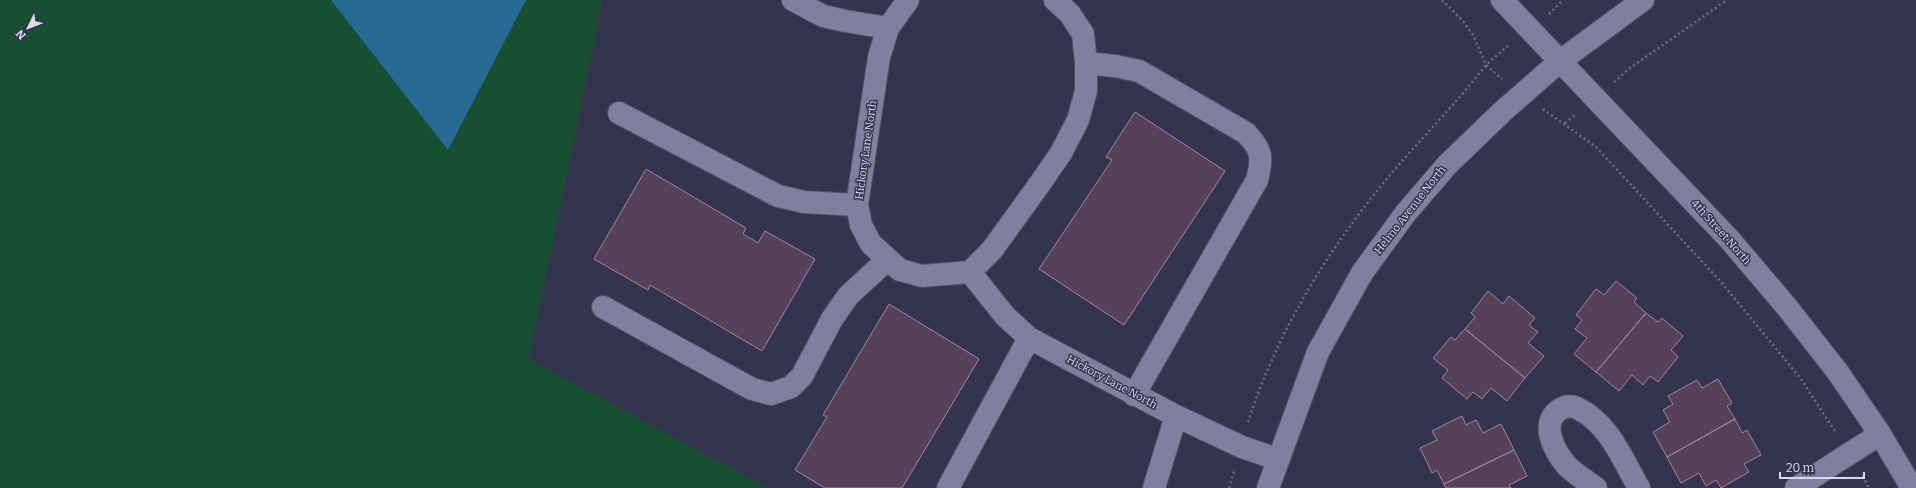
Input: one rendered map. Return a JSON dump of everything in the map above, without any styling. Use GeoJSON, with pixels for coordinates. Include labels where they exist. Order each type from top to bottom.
{"type":"FeatureCollection","features":[{"type":"Feature","properties":{"kind":"street"},"geometry":{"type":"LineString","coordinates":[[793,0],[823,16],[888,28]]}},
{"type":"Feature","properties":{"kind":"street","name":"Hickory Lane North"},"geometry":{"type":"LineString","coordinates":[[908,0],[888,28],[879,57],[858,205],[862,225],[871,244],[887,260],[900,270],[922,276],[970,272],[1005,316],[1029,338],[1176,416],[1242,447],[1278,459]]}},
{"type":"Feature","properties":{"kind":"street"},"geometry":{"type":"LineString","coordinates":[[970,272],[992,250],[1061,153],[1078,120],[1086,92],[1086,63],[1083,34],[1070,14],[1055,0]]}},
{"type":"Feature","properties":{"kind":"street","name":"4th Street North"},"geometry":{"type":"LineString","coordinates":[[1502,0],[1559,62],[1735,246],[1786,306],[1837,371],[1880,434],[1912,488]]}},
{"type":"Feature","properties":{"kind":"street","name":"Helmo Avenue North"},"geometry":{"type":"LineString","coordinates":[[1268,488],[1318,352],[1362,273],[1405,214],[1446,164],[1502,112],[1559,62],[1643,0]]}},
{"type":"Feature","properties":{"kind":"street"},"geometry":{"type":"LineString","coordinates":[[1086,63],[1115,66],[1139,71],[1246,133],[1258,146],[1262,163],[1257,180],[1134,395]]}},
{"type":"Feature","properties":{"kind":"street"},"geometry":{"type":"LineString","coordinates":[[619,113],[778,196],[804,202],[858,205]]}},
{"type":"Feature","properties":{"kind":"street"},"geometry":{"type":"LineString","coordinates":[[603,307],[752,389],[771,394],[791,387],[802,376],[832,319],[848,296],[887,260]]}},
{"type":"Feature","properties":{"kind":"street"},"geometry":{"type":"LineString","coordinates":[[948,488],[1029,338]]}},
{"type":"Feature","properties":{"kind":"street"},"geometry":{"type":"LineString","coordinates":[[1596,488],[1567,465],[1552,439],[1549,422],[1561,409],[1570,406],[1580,409],[1602,428],[1612,440],[1639,488]]}},
{"type":"Feature","properties":{"kind":"street"},"geometry":{"type":"LineString","coordinates":[[1154,488],[1176,416]]}},
{"type":"Feature","properties":{"kind":"street"},"geometry":{"type":"LineString","coordinates":[[1796,488],[1880,434]]}},
{"type":"Feature","properties":{"kind":"path"},"geometry":{"type":"LineString","coordinates":[[1248,421],[1274,356],[1289,325],[1331,254],[1355,218],[1378,189],[1486,65],[1473,35],[1463,21],[1442,0]]}},
{"type":"Feature","properties":{"kind":"path"},"geometry":{"type":"LineString","coordinates":[[1552,11],[1563,0]]}},
{"type":"Feature","properties":{"kind":"path"},"geometry":{"type":"LineString","coordinates":[[1727,0],[1630,68],[1565,123],[1596,147],[1725,287],[1801,378],[1869,488]]}},
{"type":"Feature","properties":{"kind":"path"},"geometry":{"type":"LineString","coordinates":[[1229,488],[1234,471]]}},
{"type":"Feature","properties":{"kind":"green space"},"geometry":{"type":"Polygon","coordinates":[[[0,0],[603,0],[529,359],[769,488],[0,488],[0,0]]]}},
{"type":"Feature","properties":{"kind":"water"},"geometry":{"type":"Polygon","coordinates":[[[331,0],[526,0],[448,150],[331,0]]]}},
{"type":"Feature","properties":{"kind":"building"},"geometry":{"type":"Polygon","coordinates":[[[1135,112],[1225,171],[1124,325],[1039,269],[1112,160],[1106,157],[1135,112]]]}},
{"type":"Feature","properties":{"kind":"building"},"geometry":{"type":"Polygon","coordinates":[[[646,169],[746,228],[743,234],[758,243],[765,231],[815,259],[762,351],[650,285],[648,290],[594,259],[646,169]]]}},
{"type":"Feature","properties":{"kind":"building"},"geometry":{"type":"Polygon","coordinates":[[[1616,281],[1637,298],[1634,302],[1646,313],[1596,372],[1574,354],[1587,338],[1575,329],[1582,320],[1576,315],[1596,289],[1604,295],[1616,281]]]}},
{"type":"Feature","properties":{"kind":"building"},"geometry":{"type":"Polygon","coordinates":[[[1488,291],[1503,304],[1509,296],[1535,318],[1529,325],[1538,332],[1528,343],[1544,356],[1525,378],[1465,329],[1475,317],[1471,313],[1488,291]]]}},
{"type":"Feature","properties":{"kind":"building"},"geometry":{"type":"Polygon","coordinates":[[[889,304],[979,359],[902,488],[825,488],[795,470],[827,417],[823,415],[889,304]]]}},
{"type":"Feature","properties":{"kind":"building"},"geometry":{"type":"Polygon","coordinates":[[[1646,313],[1658,322],[1662,318],[1683,336],[1671,350],[1678,357],[1658,382],[1650,376],[1643,385],[1632,375],[1619,391],[1596,372],[1646,313]]]}},
{"type":"Feature","properties":{"kind":"building"},"geometry":{"type":"Polygon","coordinates":[[[1465,329],[1525,378],[1507,401],[1491,388],[1482,399],[1473,392],[1467,399],[1442,378],[1448,370],[1433,358],[1451,337],[1455,340],[1465,329]]]}},
{"type":"Feature","properties":{"kind":"building"},"geometry":{"type":"Polygon","coordinates":[[[1718,379],[1732,403],[1727,406],[1735,419],[1667,457],[1653,432],[1670,422],[1663,410],[1673,404],[1668,396],[1697,380],[1702,388],[1718,379]]]}},
{"type":"Feature","properties":{"kind":"building"},"geometry":{"type":"Polygon","coordinates":[[[1462,416],[1466,425],[1476,420],[1483,433],[1501,424],[1514,450],[1444,484],[1437,470],[1432,473],[1420,448],[1437,440],[1432,431],[1462,416]]]}},
{"type":"Feature","properties":{"kind":"building"},"geometry":{"type":"Polygon","coordinates":[[[1735,419],[1742,433],[1747,430],[1761,455],[1744,464],[1749,472],[1721,488],[1716,480],[1706,486],[1699,473],[1681,483],[1667,457],[1735,419]]]}},
{"type":"Feature","properties":{"kind":"building"},"geometry":{"type":"Polygon","coordinates":[[[1514,450],[1527,476],[1509,485],[1511,488],[1446,488],[1444,484],[1514,450]]]}}]}
